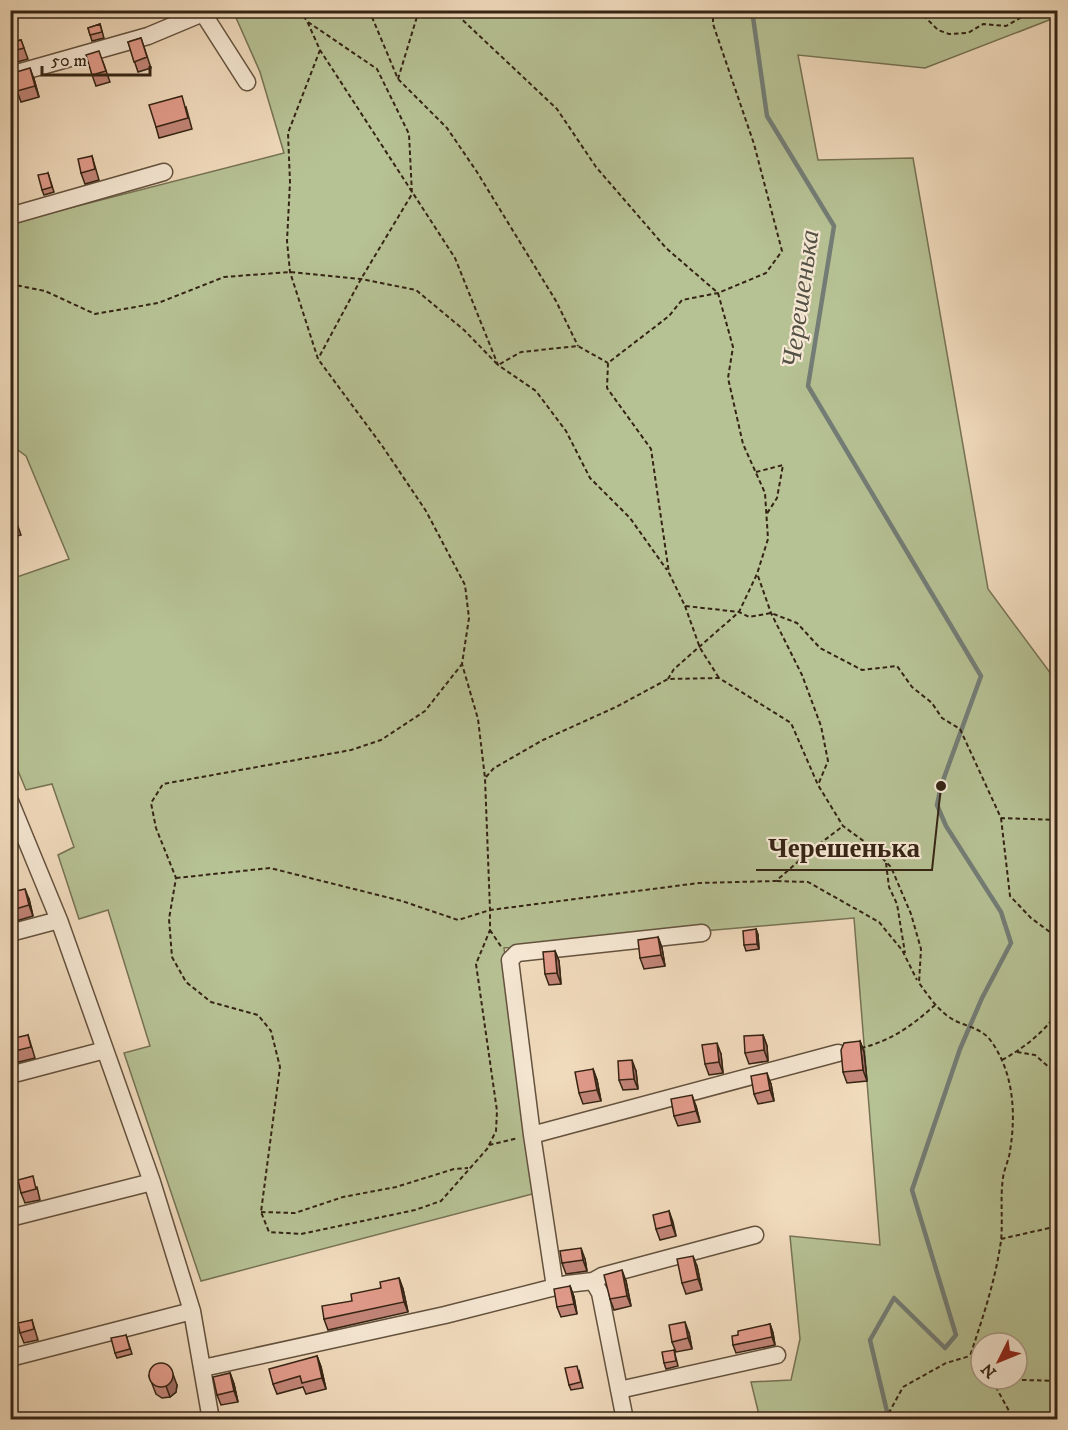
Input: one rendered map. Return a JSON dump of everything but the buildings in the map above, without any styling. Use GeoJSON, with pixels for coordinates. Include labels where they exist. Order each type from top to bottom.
{"type":"FeatureCollection","features":[{"type":"Feature","properties":{"kind":"street"},"geometry":{"type":"LineString","coordinates":[[10,75],[148,36],[202,11],[247,82]]}},
{"type":"Feature","properties":{"kind":"street"},"geometry":{"type":"LineString","coordinates":[[10,216],[164,172]]}},
{"type":"Feature","properties":{"kind":"street"},"geometry":{"type":"LineString","coordinates":[[10,801],[59,920],[152,1182],[192,1311],[211,1419]]}},
{"type":"Feature","properties":{"kind":"street"},"geometry":{"type":"LineString","coordinates":[[10,933],[59,920]]}},
{"type":"Feature","properties":{"kind":"street"},"geometry":{"type":"LineString","coordinates":[[555,1287],[532,1135],[510,960],[517,953],[702,933]]}},
{"type":"Feature","properties":{"kind":"street"},"geometry":{"type":"LineString","coordinates":[[10,1075],[105,1050]]}},
{"type":"Feature","properties":{"kind":"street"},"geometry":{"type":"LineString","coordinates":[[532,1135],[838,1053]]}},
{"type":"Feature","properties":{"kind":"street"},"geometry":{"type":"LineString","coordinates":[[10,1218],[152,1182]]}},
{"type":"Feature","properties":{"kind":"street"},"geometry":{"type":"LineString","coordinates":[[203,1368],[446,1315],[555,1287],[592,1281],[602,1276],[756,1235]]}},
{"type":"Feature","properties":{"kind":"street"},"geometry":{"type":"LineString","coordinates":[[592,1281],[600,1293],[625,1419]]}},
{"type":"Feature","properties":{"kind":"street"},"geometry":{"type":"LineString","coordinates":[[10,1358],[192,1311]]}},
{"type":"Feature","properties":{"kind":"street"},"geometry":{"type":"LineString","coordinates":[[620,1390],[777,1355]]}},
{"type":"Feature","properties":{"kind":"path"},"geometry":{"type":"LineString","coordinates":[[299,10],[307,21],[320,50],[455,258],[498,365]]}},
{"type":"Feature","properties":{"kind":"path"},"geometry":{"type":"LineString","coordinates":[[369,10],[398,79],[447,128],[471,163],[556,301],[578,346],[608,363]]}},
{"type":"Feature","properties":{"kind":"path"},"geometry":{"type":"LineString","coordinates":[[398,79],[419,10]]}},
{"type":"Feature","properties":{"kind":"path"},"geometry":{"type":"LineString","coordinates":[[452,10],[557,109],[596,167],[666,248],[718,293],[733,347],[728,378],[743,444],[765,493],[768,539],[757,574],[739,612],[674,669],[668,679]]}},
{"type":"Feature","properties":{"kind":"path"},"geometry":{"type":"LineString","coordinates":[[608,363],[669,316],[682,300],[718,293],[766,273],[782,250],[754,144],[713,24],[713,10]]}},
{"type":"Feature","properties":{"kind":"path"},"geometry":{"type":"LineString","coordinates":[[918,10],[938,30],[949,34],[969,33],[982,24],[1006,26],[1034,10]]}},
{"type":"Feature","properties":{"kind":"path"},"geometry":{"type":"LineString","coordinates":[[307,21],[377,69],[409,134],[412,194],[361,279],[318,359]]}},
{"type":"Feature","properties":{"kind":"path"},"geometry":{"type":"LineString","coordinates":[[320,50],[288,133],[290,182],[287,241],[290,272],[318,359],[383,447],[426,511],[465,585],[469,618],[462,664],[478,719],[485,778],[490,910],[490,930],[476,964],[497,1111],[496,1131],[489,1145],[441,1201],[415,1210],[301,1234],[270,1232],[261,1212],[280,1067],[271,1031],[258,1015],[211,1002],[186,982],[172,957],[169,920],[176,878],[156,828],[151,803],[163,784],[351,750],[381,740],[425,711],[462,664]]}},
{"type":"Feature","properties":{"kind":"path"},"geometry":{"type":"LineString","coordinates":[[10,284],[45,291],[94,314],[158,303],[224,277],[290,272],[361,279],[416,290],[464,330],[498,365],[536,391],[566,431],[590,478],[630,518],[669,573],[686,606],[700,648],[719,678],[791,723],[818,785],[843,826],[869,845],[891,867],[911,914],[921,949],[919,983]]}},
{"type":"Feature","properties":{"kind":"path"},"geometry":{"type":"LineString","coordinates":[[498,365],[521,352],[578,346]]}},
{"type":"Feature","properties":{"kind":"path"},"geometry":{"type":"LineString","coordinates":[[608,363],[607,388],[651,449],[669,573]]}},
{"type":"Feature","properties":{"kind":"path"},"geometry":{"type":"LineString","coordinates":[[756,472],[783,465],[777,498],[766,515]]}},
{"type":"Feature","properties":{"kind":"path"},"geometry":{"type":"LineString","coordinates":[[757,574],[771,613],[802,675],[821,726],[828,761],[818,785]]}},
{"type":"Feature","properties":{"kind":"path"},"geometry":{"type":"LineString","coordinates":[[686,606],[739,612],[749,617],[771,613],[797,623],[820,648],[861,670],[897,666],[912,687],[932,703],[942,718],[961,730],[1001,818],[1010,896],[1031,918],[1058,938]]}},
{"type":"Feature","properties":{"kind":"path"},"geometry":{"type":"LineString","coordinates":[[485,778],[495,768],[543,740],[616,707],[668,679],[719,678]]}},
{"type":"Feature","properties":{"kind":"path"},"geometry":{"type":"LineString","coordinates":[[1001,818],[1058,819]]}},
{"type":"Feature","properties":{"kind":"path"},"geometry":{"type":"LineString","coordinates":[[776,881],[808,852],[843,826]]}},
{"type":"Feature","properties":{"kind":"path"},"geometry":{"type":"LineString","coordinates":[[885,862],[889,887],[897,904],[905,956]]}},
{"type":"Feature","properties":{"kind":"path"},"geometry":{"type":"LineString","coordinates":[[176,878],[270,868],[402,901],[458,920],[490,910],[699,882],[808,882],[879,922],[902,950],[919,983],[935,1005],[950,1018],[984,1033],[1007,1071],[1012,1098],[1012,1130],[1010,1154],[1003,1178],[1001,1239],[995,1282],[978,1331]]}},
{"type":"Feature","properties":{"kind":"path"},"geometry":{"type":"LineString","coordinates":[[490,930],[510,960]]}},
{"type":"Feature","properties":{"kind":"path"},"geometry":{"type":"LineString","coordinates":[[838,1053],[876,1045],[894,1037],[935,1005]]}},
{"type":"Feature","properties":{"kind":"path"},"geometry":{"type":"LineString","coordinates":[[1002,1060],[1017,1052],[1049,1025],[1058,1012]]}},
{"type":"Feature","properties":{"kind":"path"},"geometry":{"type":"LineString","coordinates":[[1017,1052],[1035,1055],[1058,1075]]}},
{"type":"Feature","properties":{"kind":"path"},"geometry":{"type":"LineString","coordinates":[[489,1145],[532,1135]]}},
{"type":"Feature","properties":{"kind":"path"},"geometry":{"type":"LineString","coordinates":[[261,1212],[296,1213],[343,1197],[396,1187],[454,1169],[469,1168]]}},
{"type":"Feature","properties":{"kind":"path"},"geometry":{"type":"LineString","coordinates":[[1001,1239],[1058,1226]]}},
{"type":"Feature","properties":{"kind":"path"},"geometry":{"type":"LineString","coordinates":[[885,1419],[903,1387],[946,1363],[969,1356]]}},
{"type":"Feature","properties":{"kind":"path"},"geometry":{"type":"LineString","coordinates":[[1029,1380],[1058,1381]]}},
{"type":"Feature","properties":{"kind":"path"},"geometry":{"type":"LineString","coordinates":[[999,1391],[1014,1419]]}},
{"type":"Feature","properties":{"kind":"green space"},"geometry":{"type":"Polygon","coordinates":[[[233,11],[1057,11],[1057,17],[925,68],[798,55],[818,160],[913,158],[988,589],[1057,682],[1057,1419],[760,1419],[751,1382],[791,1380],[800,1339],[790,1236],[880,1245],[854,918],[504,948],[536,1193],[201,1281],[124,1053],[150,1046],[108,910],[79,919],[58,855],[74,847],[52,784],[26,790],[16,766],[11,764],[11,579],[69,559],[26,456],[11,445],[11,223],[284,153],[260,72],[233,11]]]}},
{"type":"Feature","properties":{"kind":"waterway","name":"Черешенька"},"geometry":{"type":"LineString","coordinates":[[752,10],[767,116],[834,226],[808,386],[981,676],[941,786],[937,805],[946,826],[1001,912],[1011,943],[982,998],[960,1049],[912,1190],[956,1335],[945,1348],[894,1298],[870,1340],[889,1420]]}},
{"type":"Feature","properties":{"kind":"place","name":"Черешенька"},"geometry":{"type":"Point","coordinates":[941,786]}}]}
